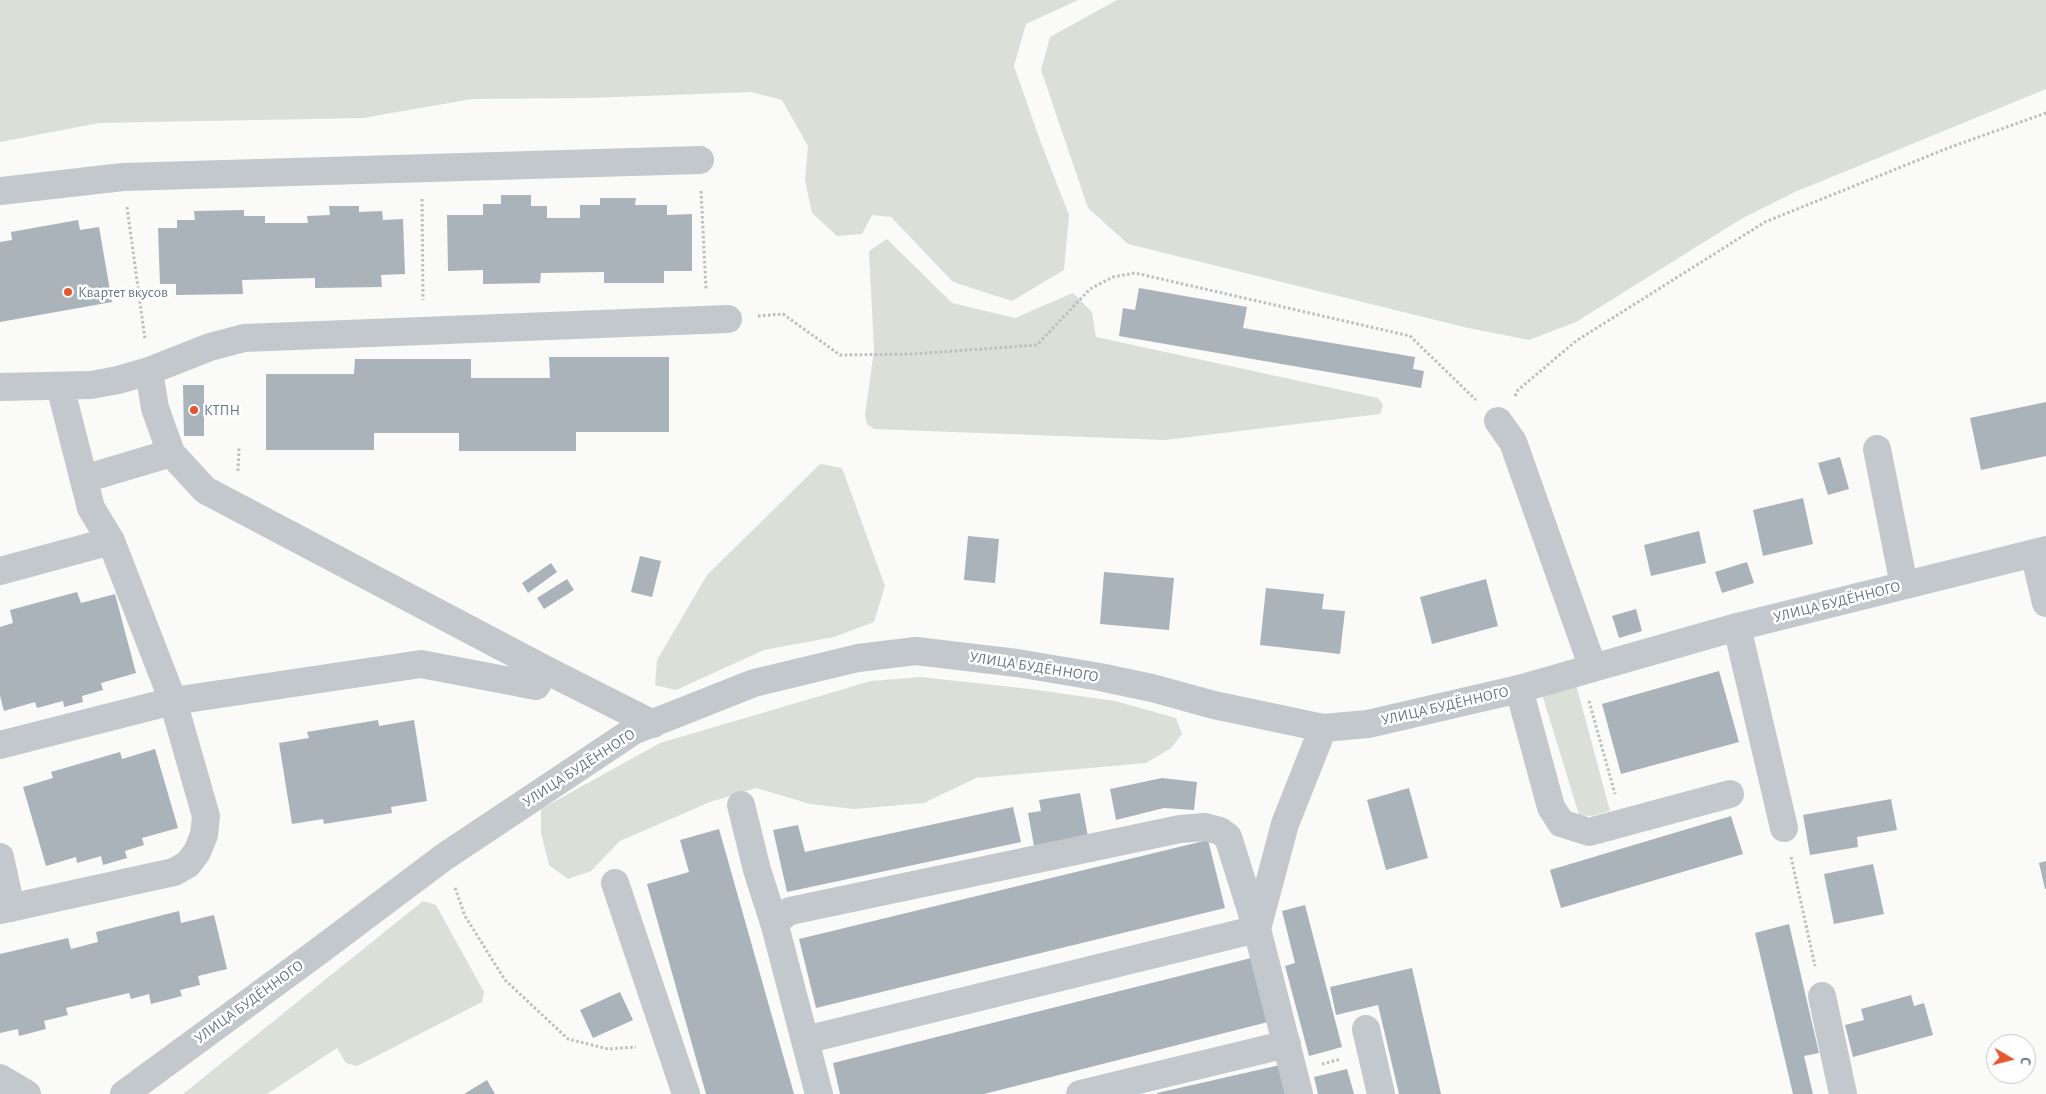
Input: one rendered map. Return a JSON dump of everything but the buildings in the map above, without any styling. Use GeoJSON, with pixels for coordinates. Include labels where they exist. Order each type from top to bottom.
{"type":"FeatureCollection","features":[{"type":"Feature","properties":{"kind":"street"},"geometry":{"type":"LineString","coordinates":[[0,191],[123,177],[700,160]]}},
{"type":"Feature","properties":{"kind":"street"},"geometry":{"type":"LineString","coordinates":[[0,387],[60,386],[118,380],[149,371],[210,347],[244,338],[718,319]]}},
{"type":"Feature","properties":{"kind":"street"},"geometry":{"type":"LineString","coordinates":[[149,371],[155,408],[171,453],[205,490],[546,670],[653,724]]}},
{"type":"Feature","properties":{"kind":"street"},"geometry":{"type":"LineString","coordinates":[[0,858],[6,909],[174,872],[188,864],[197,852],[204,835],[206,816],[173,701],[110,541],[91,508],[60,386]]}},
{"type":"Feature","properties":{"kind":"street"},"geometry":{"type":"LineString","coordinates":[[1498,421],[1513,442],[1587,670]]}},
{"type":"Feature","properties":{"kind":"street"},"geometry":{"type":"LineString","coordinates":[[1877,449],[1904,585]]}},
{"type":"Feature","properties":{"kind":"street"},"geometry":{"type":"LineString","coordinates":[[84,479],[171,453]]}},
{"type":"Feature","properties":{"kind":"street"},"geometry":{"type":"LineString","coordinates":[[0,570],[110,541]]}},
{"type":"Feature","properties":{"kind":"street"},"geometry":{"type":"LineString","coordinates":[[2040,551],[2046,603]]}},
{"type":"Feature","properties":{"kind":"street","name":"УЛИЦА БУДЁННОГО"},"geometry":{"type":"LineString","coordinates":[[135,1091],[444,857],[633,731],[754,683],[858,658],[916,650],[1018,663],[1100,677],[1152,688],[1214,705],[1323,728],[1368,724],[1519,689],[1737,627],[2040,551]]}},
{"type":"Feature","properties":{"kind":"street"},"geometry":{"type":"LineString","coordinates":[[1737,627],[1784,828]]}},
{"type":"Feature","properties":{"kind":"street"},"geometry":{"type":"LineString","coordinates":[[0,745],[173,701],[421,664],[536,686],[546,670]]}},
{"type":"Feature","properties":{"kind":"street"},"geometry":{"type":"LineString","coordinates":[[1519,689],[1550,807],[1561,824],[1589,832],[1730,794]]}},
{"type":"Feature","properties":{"kind":"street"},"geometry":{"type":"LineString","coordinates":[[1257,929],[1285,824],[1323,728]]}},
{"type":"Feature","properties":{"kind":"street"},"geometry":{"type":"LineString","coordinates":[[741,804],[757,870],[775,926],[820,1094]]}},
{"type":"Feature","properties":{"kind":"street"},"geometry":{"type":"LineString","coordinates":[[775,926],[781,917],[790,911],[1180,829],[1205,827],[1220,831],[1228,837],[1257,929],[1296,1082]]}},
{"type":"Feature","properties":{"kind":"street"},"geometry":{"type":"LineString","coordinates":[[615,883],[686,1094]]}},
{"type":"Feature","properties":{"kind":"street"},"geometry":{"type":"LineString","coordinates":[[805,1040],[1257,929]]}},
{"type":"Feature","properties":{"kind":"street"},"geometry":{"type":"LineString","coordinates":[[1822,996],[1844,1094]]}},
{"type":"Feature","properties":{"kind":"street"},"geometry":{"type":"LineString","coordinates":[[1366,1029],[1381,1094]]}},
{"type":"Feature","properties":{"kind":"street"},"geometry":{"type":"LineString","coordinates":[[1080,1094],[1287,1044]]}},
{"type":"Feature","properties":{"kind":"street"},"geometry":{"type":"LineString","coordinates":[[0,1078],[27,1094]]}},
{"type":"Feature","properties":{"kind":"path"},"geometry":{"type":"LineString","coordinates":[[700,160],[718,319],[783,314],[840,355],[912,354],[1037,345],[1090,289],[1113,277],[1135,272],[1410,336],[1498,421],[1518,390],[1576,341],[1765,222],[1948,148],[2046,113]]}},
{"type":"Feature","properties":{"kind":"path"},"geometry":{"type":"LineString","coordinates":[[422,168],[424,331]]}},
{"type":"Feature","properties":{"kind":"path"},"geometry":{"type":"LineString","coordinates":[[123,177],[149,371]]}},
{"type":"Feature","properties":{"kind":"path"},"geometry":{"type":"LineString","coordinates":[[1587,670],[1623,823]]}},
{"type":"Feature","properties":{"kind":"path"},"geometry":{"type":"LineString","coordinates":[[1784,828],[1822,996]]}},
{"type":"Feature","properties":{"kind":"path"},"geometry":{"type":"LineString","coordinates":[[444,857],[466,916],[505,980],[568,1038],[608,1050],[670,1046]]}},
{"type":"Feature","properties":{"kind":"path"},"geometry":{"type":"LineString","coordinates":[[1296,1082],[1362,1055],[1375,1068]]}},
{"type":"Feature","properties":{"kind":"shaded area"},"geometry":{"type":"Polygon","coordinates":[[[0,0],[1078,0],[1026,24],[1014,66],[1069,215],[1064,270],[1012,301],[953,282],[891,217],[872,215],[862,234],[837,236],[812,213],[805,180],[808,146],[782,100],[751,92],[589,98],[472,99],[363,118],[99,123],[0,142],[0,0]]]}},
{"type":"Feature","properties":{"kind":"shaded area"},"geometry":{"type":"Polygon","coordinates":[[[1117,0],[2046,0],[2046,89],[1795,192],[1741,219],[1576,322],[1529,340],[1468,328],[1128,244],[1088,208],[1041,70],[1050,37],[1117,0]]]}},
{"type":"Feature","properties":{"kind":"shaded area"},"geometry":{"type":"Polygon","coordinates":[[[887,239],[952,303],[1015,318],[1073,293],[1092,312],[1096,337],[1378,398],[1383,405],[1380,414],[1165,440],[874,429],[867,424],[865,415],[874,350],[869,251],[887,239]]]}},
{"type":"Feature","properties":{"kind":"shaded area"},"geometry":{"type":"Polygon","coordinates":[[[820,464],[842,468],[885,586],[874,622],[834,637],[764,650],[676,690],[655,685],[657,660],[707,575],[820,464]]]}},
{"type":"Feature","properties":{"kind":"shaded area"},"geometry":{"type":"Polygon","coordinates":[[[921,677],[1115,701],[1176,718],[1182,734],[1171,748],[1146,763],[976,778],[924,803],[854,809],[810,804],[756,788],[710,802],[620,841],[591,871],[568,879],[549,865],[541,833],[541,809],[660,743],[871,681],[921,677]]]}},
{"type":"Feature","properties":{"kind":"shaded area"},"geometry":{"type":"Polygon","coordinates":[[[1572,682],[1577,688],[1610,811],[1592,816],[1579,815],[1542,694],[1572,682]]]}},
{"type":"Feature","properties":{"kind":"shaded area"},"geometry":{"type":"Polygon","coordinates":[[[423,901],[436,905],[484,992],[482,1002],[357,1066],[346,1063],[337,1048],[267,1094],[183,1094],[423,901]]]}},
{"type":"Feature","properties":{"kind":"place","name":"Квартет вкусов"},"geometry":{"type":"Point","coordinates":[68,292]}},
{"type":"Feature","properties":{"kind":"place","name":"КТПН"},"geometry":{"type":"Point","coordinates":[194,410]}}]}
